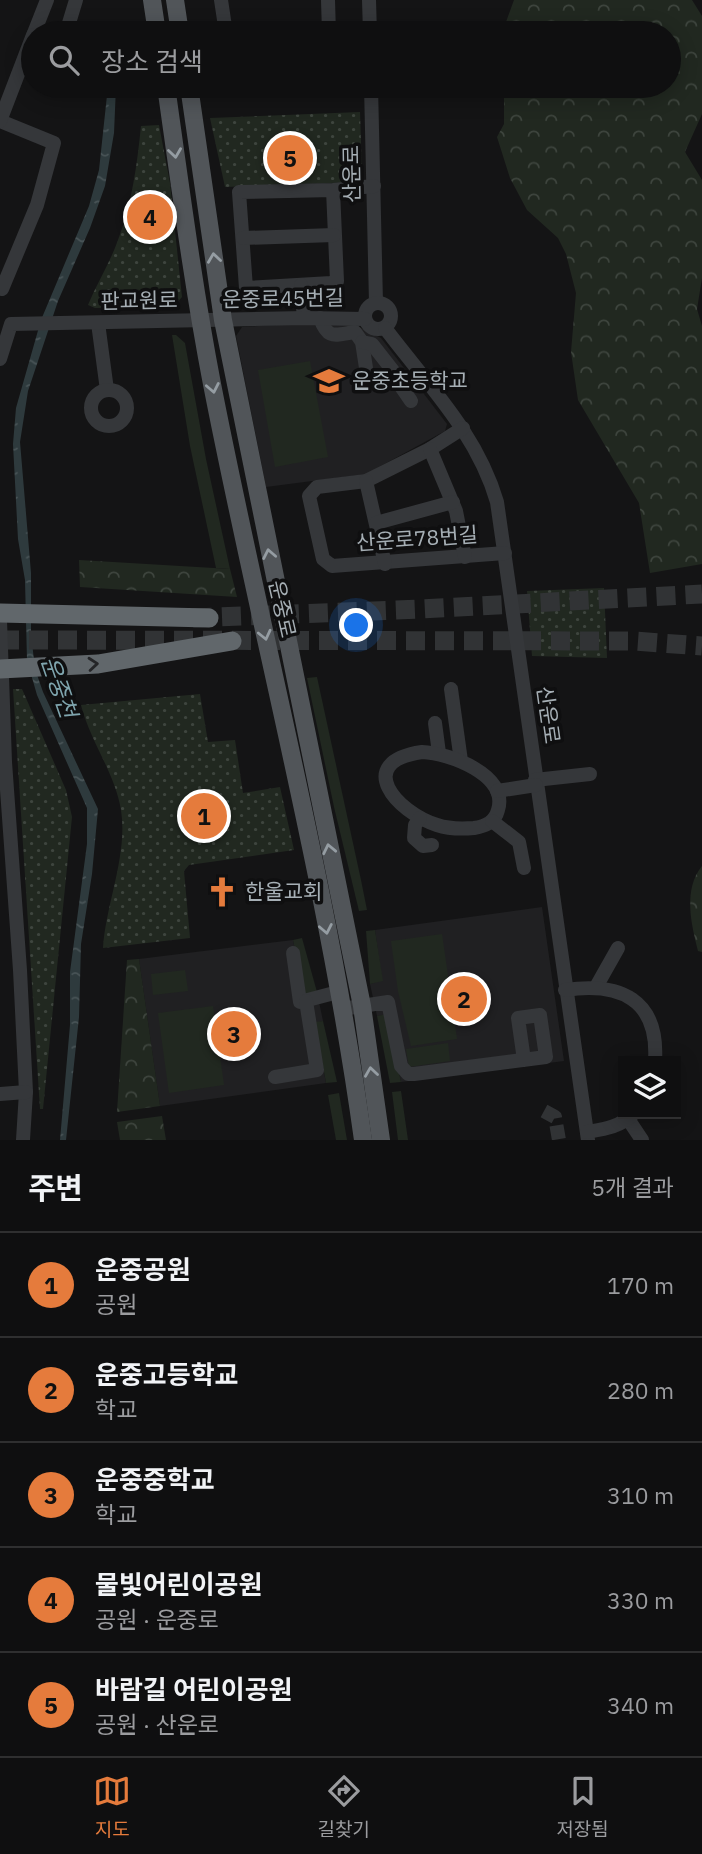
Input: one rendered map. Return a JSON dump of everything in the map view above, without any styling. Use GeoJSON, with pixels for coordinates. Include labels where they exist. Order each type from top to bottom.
{"type":"FeatureCollection","features":[{"type":"Feature","properties":{"kind":"highway"},"geometry":{"type":"LineString","coordinates":[[0,613],[209,618]]}},
{"type":"Feature","properties":{"kind":"highway"},"geometry":{"type":"LineString","coordinates":[[0,669],[97,664],[232,641]]}},
{"type":"Feature","properties":{"kind":"main road"},"geometry":{"type":"LineString","coordinates":[[152,0],[156,21]]}},
{"type":"Feature","properties":{"kind":"main road"},"geometry":{"type":"LineString","coordinates":[[175,0],[178,21]]}},
{"type":"Feature","properties":{"kind":"main road","name":"운중로"},"geometry":{"type":"LineString","coordinates":[[168,98],[212,382],[283,713],[349,1045],[363,1140]]}},
{"type":"Feature","properties":{"kind":"main road","name":"운중로"},"geometry":{"type":"LineString","coordinates":[[191,98],[223,320],[362,1006],[381,1140]]}},
{"type":"Feature","properties":{"kind":"street"},"geometry":{"type":"LineString","coordinates":[[39,21],[47,0]]}},
{"type":"Feature","properties":{"kind":"street"},"geometry":{"type":"LineString","coordinates":[[70,21],[76,0]]}},
{"type":"Feature","properties":{"kind":"street"},"geometry":{"type":"LineString","coordinates":[[221,0],[224,21]]}},
{"type":"Feature","properties":{"kind":"street"},"geometry":{"type":"LineString","coordinates":[[328,0],[329,21]]}},
{"type":"Feature","properties":{"kind":"street"},"geometry":{"type":"LineString","coordinates":[[369,0],[370,21]]}},
{"type":"Feature","properties":{"kind":"street"},"geometry":{"type":"LineString","coordinates":[[0,288],[2,289],[37,205],[54,143],[0,121],[21,78]]}},
{"type":"Feature","properties":{"kind":"street","name":"산운로"},"geometry":{"type":"LineString","coordinates":[[371,98],[376,303]]}},
{"type":"Feature","properties":{"kind":"street"},"geometry":{"type":"LineString","coordinates":[[333,190],[337,281],[246,288],[239,192],[333,190],[374,186]]}},
{"type":"Feature","properties":{"kind":"street"},"geometry":{"type":"LineString","coordinates":[[243,239],[334,235]]}},
{"type":"Feature","properties":{"kind":"street"},"geometry":{"type":"LineString","coordinates":[[301,285],[304,318]]}},
{"type":"Feature","properties":{"kind":"street"},"geometry":{"type":"LineString","coordinates":[[376,303],[384,304],[390,310],[390,322],[385,328],[373,328],[365,318],[369,307],[376,303]]}},
{"type":"Feature","properties":{"kind":"street"},"geometry":{"type":"LineString","coordinates":[[320,318],[330,335],[355,332],[362,342],[366,368]]}},
{"type":"Feature","properties":{"kind":"street","name":"운중로45번길"},"geometry":{"type":"LineString","coordinates":[[202,321],[365,318]]}},
{"type":"Feature","properties":{"kind":"street","name":"판교원로"},"geometry":{"type":"LineString","coordinates":[[5,322],[31,324],[202,321]]}},
{"type":"Feature","properties":{"kind":"street"},"geometry":{"type":"LineString","coordinates":[[0,359],[5,322]]}},
{"type":"Feature","properties":{"kind":"street"},"geometry":{"type":"LineString","coordinates":[[99,323],[107,390]]}},
{"type":"Feature","properties":{"kind":"street","name":"산운로"},"geometry":{"type":"LineString","coordinates":[[385,328],[463,428],[477,451],[500,514],[587,1136]]}},
{"type":"Feature","properties":{"kind":"street"},"geometry":{"type":"LineString","coordinates":[[362,342],[372,344],[401,381],[400,385],[411,401]]}},
{"type":"Feature","properties":{"kind":"street"},"geometry":{"type":"LineString","coordinates":[[385,564],[366,481],[430,449],[463,428]]}},
{"type":"Feature","properties":{"kind":"street"},"geometry":{"type":"LineString","coordinates":[[430,449],[453,502],[465,557]]}},
{"type":"Feature","properties":{"kind":"street","name":"산운로78번길"},"geometry":{"type":"LineString","coordinates":[[366,481],[317,487],[309,496],[323,559],[332,566],[505,553]]}},
{"type":"Feature","properties":{"kind":"street"},"geometry":{"type":"LineString","coordinates":[[376,523],[453,502]]}},
{"type":"Feature","properties":{"kind":"street"},"geometry":{"type":"LineString","coordinates":[[0,620],[3,763],[15,896],[26,1093],[23,1140]]}},
{"type":"Feature","properties":{"kind":"street"},"geometry":{"type":"LineString","coordinates":[[451,689],[461,761]]}},
{"type":"Feature","properties":{"kind":"street"},"geometry":{"type":"LineString","coordinates":[[435,723],[439,753]]}},
{"type":"Feature","properties":{"kind":"street"},"geometry":{"type":"LineString","coordinates":[[439,753],[461,761],[484,776],[497,790],[500,802],[492,821],[477,827],[456,829],[420,818],[390,794],[384,778],[394,761],[407,754],[439,753]]}},
{"type":"Feature","properties":{"kind":"street"},"geometry":{"type":"LineString","coordinates":[[497,790],[590,774]]}},
{"type":"Feature","properties":{"kind":"street"},"geometry":{"type":"LineString","coordinates":[[420,818],[415,825],[414,838],[423,846],[432,845]]}},
{"type":"Feature","properties":{"kind":"street"},"geometry":{"type":"LineString","coordinates":[[492,821],[519,842],[524,868]]}},
{"type":"Feature","properties":{"kind":"street"},"geometry":{"type":"LineString","coordinates":[[0,890],[15,896]]}},
{"type":"Feature","properties":{"kind":"street"},"geometry":{"type":"LineString","coordinates":[[596,987],[618,948]]}},
{"type":"Feature","properties":{"kind":"street"},"geometry":{"type":"LineString","coordinates":[[293,953],[300,1002],[340,1001],[362,1006],[388,1002],[401,1066],[408,1074],[524,1060]]}},
{"type":"Feature","properties":{"kind":"street"},"geometry":{"type":"LineString","coordinates":[[565,990],[596,987],[622,993],[637,1004],[651,1027],[655,1056]]}},
{"type":"Feature","properties":{"kind":"street"},"geometry":{"type":"LineString","coordinates":[[275,1077],[317,1070],[306,1001]]}},
{"type":"Feature","properties":{"kind":"street"},"geometry":{"type":"LineString","coordinates":[[0,1094],[26,1093]]}},
{"type":"Feature","properties":{"kind":"street"},"geometry":{"type":"LineString","coordinates":[[587,1136],[625,1119]]}},
{"type":"Feature","properties":{"kind":"street"},"geometry":{"type":"LineString","coordinates":[[632,1119],[642,1140]]}},
{"type":"Feature","properties":{"kind":"shaded area","name":"운중초등학교"},"geometry":{"type":"Polygon","coordinates":[[[347,321],[381,338],[447,424],[445,431],[366,474],[266,487],[236,336],[242,327],[347,321]]]}},
{"type":"Feature","properties":{"kind":"shaded area"},"geometry":{"type":"Polygon","coordinates":[[[542,907],[564,1061],[401,1082],[387,1015],[377,1016],[370,984],[382,980],[375,930],[542,907]]]}},
{"type":"Feature","properties":{"kind":"shaded area"},"geometry":{"type":"Polygon","coordinates":[[[293,940],[304,994],[317,992],[323,1021],[315,1023],[326,1083],[160,1106],[139,959],[293,940]]]}},
{"type":"Feature","properties":{"kind":"green space"},"geometry":{"type":"Polygon","coordinates":[[[514,0],[692,0],[702,16],[702,114],[685,152],[702,180],[702,278],[697,309],[702,326],[702,564],[650,573],[639,503],[578,400],[571,352],[576,293],[566,254],[558,238],[527,210],[510,178],[497,137],[504,124],[504,98],[681,98],[681,21],[506,21],[514,0]]]}},
{"type":"Feature","properties":{"kind":"green space"},"geometry":{"type":"Polygon","coordinates":[[[360,112],[362,173],[356,182],[225,187],[210,118],[360,112]]]}},
{"type":"Feature","properties":{"kind":"green space"},"geometry":{"type":"Polygon","coordinates":[[[159,125],[170,183],[182,297],[173,307],[95,308],[88,305],[123,226],[133,184],[141,126],[159,125]]]}},
{"type":"Feature","properties":{"kind":"green space"},"geometry":{"type":"Polygon","coordinates":[[[172,335],[185,343],[230,569],[216,568],[190,446],[172,335]]]}},
{"type":"Feature","properties":{"kind":"green space"},"geometry":{"type":"Polygon","coordinates":[[[310,361],[328,457],[275,467],[258,370],[310,361]]]}},
{"type":"Feature","properties":{"kind":"green space"},"geometry":{"type":"Polygon","coordinates":[[[79,560],[230,569],[237,597],[80,587],[79,560]]]}},
{"type":"Feature","properties":{"kind":"green space"},"geometry":{"type":"Polygon","coordinates":[[[604,588],[607,658],[532,656],[527,591],[604,588]]]}},
{"type":"Feature","properties":{"kind":"green space"},"geometry":{"type":"Polygon","coordinates":[[[317,677],[367,910],[359,911],[334,807],[307,678],[317,677]]]}},
{"type":"Feature","properties":{"kind":"green space"},"geometry":{"type":"Polygon","coordinates":[[[13,689],[22,689],[66,790],[72,817],[43,1109],[40,1109],[13,689]]]}},
{"type":"Feature","properties":{"kind":"green space"},"geometry":{"type":"Polygon","coordinates":[[[200,694],[208,742],[235,740],[243,793],[280,787],[294,850],[189,865],[184,871],[190,938],[103,948],[122,844],[121,810],[118,796],[81,705],[200,694]]]}},
{"type":"Feature","properties":{"kind":"green space"},"geometry":{"type":"Polygon","coordinates":[[[702,866],[702,952],[698,951],[690,907],[692,885],[702,866]]]}},
{"type":"Feature","properties":{"kind":"green space"},"geometry":{"type":"Polygon","coordinates":[[[375,930],[383,981],[370,984],[366,931],[375,930]]]}},
{"type":"Feature","properties":{"kind":"green space"},"geometry":{"type":"Polygon","coordinates":[[[442,934],[457,1039],[411,1046],[398,991],[391,941],[442,934]]]}},
{"type":"Feature","properties":{"kind":"green space"},"geometry":{"type":"Polygon","coordinates":[[[302,938],[317,992],[304,995],[293,940],[302,938]]]}},
{"type":"Feature","properties":{"kind":"green space"},"geometry":{"type":"Polygon","coordinates":[[[139,959],[160,1106],[117,1112],[127,960],[139,959]]]}},
{"type":"Feature","properties":{"kind":"green space"},"geometry":{"type":"Polygon","coordinates":[[[185,970],[188,991],[153,995],[151,974],[185,970]]]}},
{"type":"Feature","properties":{"kind":"green space"},"geometry":{"type":"Polygon","coordinates":[[[213,1006],[224,1085],[169,1093],[158,1013],[213,1006]]]}},
{"type":"Feature","properties":{"kind":"green space"},"geometry":{"type":"Polygon","coordinates":[[[387,1014],[401,1082],[390,1083],[377,1016],[387,1014]]]}},
{"type":"Feature","properties":{"kind":"green space"},"geometry":{"type":"Polygon","coordinates":[[[323,1021],[337,1082],[326,1083],[315,1022],[323,1021]]]}},
{"type":"Feature","properties":{"kind":"green space"},"geometry":{"type":"Polygon","coordinates":[[[448,1043],[450,1061],[409,1067],[406,1049],[448,1043]]]}},
{"type":"Feature","properties":{"kind":"green space"},"geometry":{"type":"Polygon","coordinates":[[[401,1091],[408,1140],[398,1140],[392,1092],[401,1091]]]}},
{"type":"Feature","properties":{"kind":"green space"},"geometry":{"type":"Polygon","coordinates":[[[339,1093],[347,1140],[336,1140],[328,1095],[339,1093]]]}},
{"type":"Feature","properties":{"kind":"green space"},"geometry":{"type":"Polygon","coordinates":[[[162,1116],[166,1140],[120,1140],[117,1122],[162,1116]]]}},
{"type":"Feature","properties":{"kind":"water"},"geometry":{"type":"Polygon","coordinates":[[[107,98],[115,98],[114,133],[105,186],[58,301],[28,391],[20,442],[31,573],[31,634],[35,669],[43,692],[98,809],[92,874],[81,944],[79,1017],[66,1140],[60,1140],[70,1025],[70,972],[87,844],[87,808],[37,695],[27,660],[25,580],[18,539],[13,444],[16,408],[41,320],[89,206],[99,170],[107,98]]]}},
{"type":"Feature","properties":{"kind":"tunnel"},"geometry":{"type":"LineString","coordinates":[[193,618],[702,594]]}},
{"type":"Feature","properties":{"kind":"tunnel"},"geometry":{"type":"LineString","coordinates":[[0,640],[634,641],[702,646]]}},
{"type":"Feature","properties":{"kind":"tunnel"},"geometry":{"type":"LineString","coordinates":[[544,1111],[555,1117],[559,1140]]}},
{"type":"Feature","properties":{"kind":"place","name":"바람길 어린이공원"},"geometry":{"type":"Point","coordinates":[290,158]}},
{"type":"Feature","properties":{"kind":"place","name":"물빛어린이공원"},"geometry":{"type":"Point","coordinates":[150,217]}},
{"type":"Feature","properties":{"kind":"place","name":"운중초등학교"},"geometry":{"type":"Point","coordinates":[329,381]}},
{"type":"Feature","properties":{"kind":"place","name":"운중공원"},"geometry":{"type":"Point","coordinates":[204,816]}},
{"type":"Feature","properties":{"kind":"place","name":"한울교회"},"geometry":{"type":"Point","coordinates":[222,892]}},
{"type":"Feature","properties":{"kind":"place","name":"운중고등학교"},"geometry":{"type":"Point","coordinates":[464,999]}},
{"type":"Feature","properties":{"kind":"place","name":"운중중학교"},"geometry":{"type":"Point","coordinates":[234,1034]}},
{"type":"Feature","properties":{"kind":"water label","name":"운중천"},"geometry":{"type":"Point","coordinates":[59,687]}}]}
